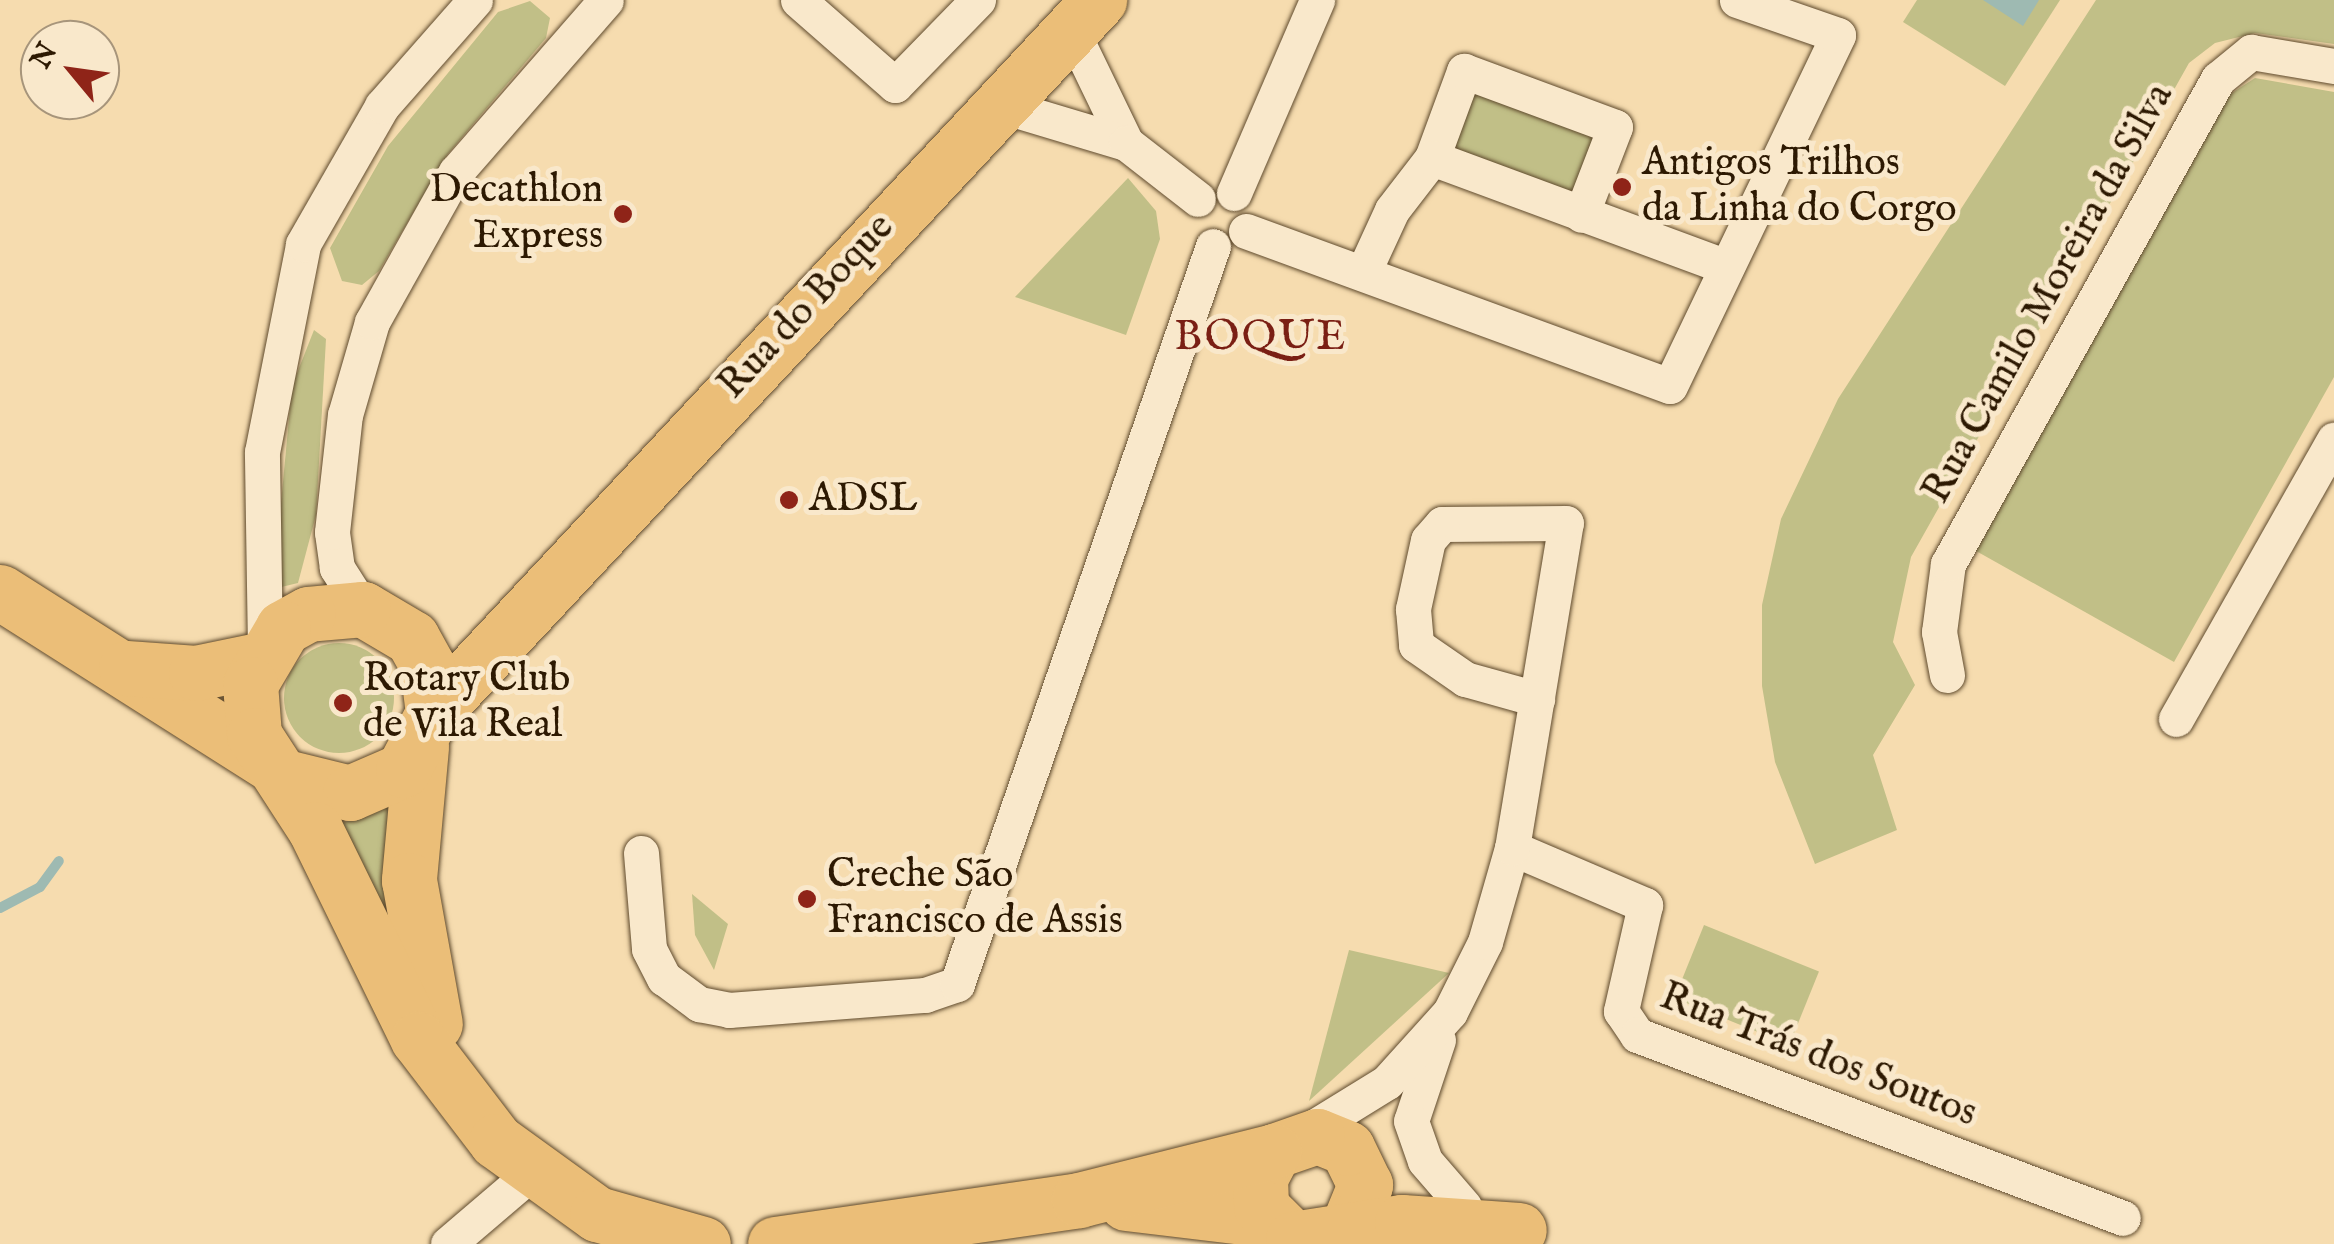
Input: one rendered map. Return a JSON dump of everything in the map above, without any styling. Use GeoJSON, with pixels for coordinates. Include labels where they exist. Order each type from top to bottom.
{"type":"FeatureCollection","features":[{"type":"Feature","properties":{"kind":"main road","name":"Rua do Boque"},"geometry":{"type":"LineString","coordinates":[[427,730],[516,615],[1085,14]]}},
{"type":"Feature","properties":{"kind":"main road"},"geometry":{"type":"LineString","coordinates":[[0,592],[126,668],[279,771],[350,793],[379,786],[427,730]]}},
{"type":"Feature","properties":{"kind":"main road"},"geometry":{"type":"LineString","coordinates":[[126,668],[178,674],[261,654],[308,614],[363,609],[412,638],[427,665],[427,730],[409,880],[448,1070]]}},
{"type":"Feature","properties":{"kind":"main road"},"geometry":{"type":"LineString","coordinates":[[412,638],[476,635],[516,615]]}},
{"type":"Feature","properties":{"kind":"main road"},"geometry":{"type":"LineString","coordinates":[[261,654],[248,710],[413,1030],[531,1173],[618,1224],[703,1244]]}},
{"type":"Feature","properties":{"kind":"main road"},"geometry":{"type":"LineString","coordinates":[[775,1244],[1078,1200],[1317,1136],[1360,1166],[1538,1237]]}},
{"type":"Feature","properties":{"kind":"main road"},"geometry":{"type":"LineString","coordinates":[[1268,1220],[1259,1192],[1279,1147]]}},
{"type":"Feature","properties":{"kind":"main road"},"geometry":{"type":"LineString","coordinates":[[1347,1229],[1364,1200],[1360,1166]]}},
{"type":"Feature","properties":{"kind":"main road"},"geometry":{"type":"LineString","coordinates":[[1078,1200],[1268,1220],[1310,1242],[1347,1229],[1402,1222],[1538,1237]]}},
{"type":"Feature","properties":{"kind":"street"},"geometry":{"type":"LineString","coordinates":[[261,654],[262,452],[302,244],[382,106],[475,0]]}},
{"type":"Feature","properties":{"kind":"street"},"geometry":{"type":"LineString","coordinates":[[798,0],[895,85],[978,0]]}},
{"type":"Feature","properties":{"kind":"street"},"geometry":{"type":"LineString","coordinates":[[1234,193],[1317,0]]}},
{"type":"Feature","properties":{"kind":"street"},"geometry":{"type":"LineString","coordinates":[[641,853],[649,949],[664,978],[698,1004],[729,1010],[926,995],[957,984],[1213,246],[1246,230],[1670,386],[1838,34],[1737,0]]}},
{"type":"Feature","properties":{"kind":"street"},"geometry":{"type":"LineString","coordinates":[[363,609],[337,568],[332,532],[345,415],[372,322],[456,172],[591,5]]}},
{"type":"Feature","properties":{"kind":"street"},"geometry":{"type":"LineString","coordinates":[[1085,14],[1126,144]]}},
{"type":"Feature","properties":{"kind":"street","name":"Rua Camilo Moreira da Silva"},"geometry":{"type":"LineString","coordinates":[[1947,675],[1938,632],[1948,564],[2218,79],[2251,52],[2334,66]]}},
{"type":"Feature","properties":{"kind":"street"},"geometry":{"type":"LineString","coordinates":[[1375,278],[1392,210],[1432,158],[1464,72],[1615,127],[1582,215]]}},
{"type":"Feature","properties":{"kind":"street"},"geometry":{"type":"LineString","coordinates":[[999,104],[1126,144],[1198,199],[1234,193]]}},
{"type":"Feature","properties":{"kind":"street"},"geometry":{"type":"LineString","coordinates":[[1432,158],[1726,267]]}},
{"type":"Feature","properties":{"kind":"street"},"geometry":{"type":"LineString","coordinates":[[1234,193],[1246,205],[1246,230]]}},
{"type":"Feature","properties":{"kind":"street"},"geometry":{"type":"LineString","coordinates":[[1198,199],[1192,227],[1213,246]]}},
{"type":"Feature","properties":{"kind":"street"},"geometry":{"type":"LineString","coordinates":[[2176,719],[2334,440]]}},
{"type":"Feature","properties":{"kind":"street"},"geometry":{"type":"LineString","coordinates":[[1464,1206],[1426,1161],[1411,1121],[1450,1012],[1480,953],[1512,848],[1566,523],[1442,524],[1420,579],[1416,645],[1465,680],[1536,699]]}},
{"type":"Feature","properties":{"kind":"street","name":"Rua Trás dos Soutos"},"geometry":{"type":"LineString","coordinates":[[1512,848],[1646,905],[1621,1011],[1636,1035],[2123,1218]]}},
{"type":"Feature","properties":{"kind":"street"},"geometry":{"type":"LineString","coordinates":[[1279,1147],[1387,1082],[1450,1012]]}},
{"type":"Feature","properties":{"kind":"street"},"geometry":{"type":"LineString","coordinates":[[1360,1166],[1387,1082]]}},
{"type":"Feature","properties":{"kind":"street"},"geometry":{"type":"LineString","coordinates":[[448,1244],[531,1173]]}},
{"type":"Feature","properties":{"kind":"shaded area"},"geometry":{"type":"Polygon","coordinates":[[[1917,0],[2060,0],[2005,86],[1903,22],[1917,0]]]}},
{"type":"Feature","properties":{"kind":"shaded area"},"geometry":{"type":"Polygon","coordinates":[[[2096,0],[2334,0],[2334,44],[2255,33],[2215,43],[2189,63],[1911,557],[1893,642],[1915,685],[1873,755],[1897,830],[1815,864],[1775,762],[1762,686],[1762,605],[1781,519],[1838,399],[2096,0]]]}},
{"type":"Feature","properties":{"kind":"shaded area"},"geometry":{"type":"Polygon","coordinates":[[[530,1],[550,18],[546,38],[447,155],[379,271],[362,285],[342,281],[330,248],[388,146],[498,12],[530,1]]]}},
{"type":"Feature","properties":{"kind":"shaded area"},"geometry":{"type":"Polygon","coordinates":[[[2255,78],[2334,92],[2334,377],[2174,662],[1969,547],[2218,102],[2255,78]]]}},
{"type":"Feature","properties":{"kind":"shaded area"},"geometry":{"type":"Polygon","coordinates":[[[1468,84],[1603,133],[1580,197],[1445,148],[1468,84]]]}},
{"type":"Feature","properties":{"kind":"shaded area"},"geometry":{"type":"Polygon","coordinates":[[[1128,178],[1156,211],[1160,239],[1126,335],[1015,297],[1128,178]]]}},
{"type":"Feature","properties":{"kind":"shaded area"},"geometry":{"type":"Polygon","coordinates":[[[314,330],[326,339],[316,515],[298,583],[273,589],[292,386],[314,330]]]}},
{"type":"Feature","properties":{"kind":"shaded area"},"geometry":{"type":"Polygon","coordinates":[[[339,643],[360,647],[378,659],[390,677],[394,698],[390,719],[378,737],[360,749],[339,753],[318,749],[300,737],[288,719],[284,698],[288,677],[300,659],[318,647],[339,643]]]}},
{"type":"Feature","properties":{"kind":"shaded area"},"geometry":{"type":"Polygon","coordinates":[[[396,803],[408,989],[334,826],[396,803]]]}},
{"type":"Feature","properties":{"kind":"shaded area"},"geometry":{"type":"Polygon","coordinates":[[[692,894],[728,924],[714,970],[695,935],[692,894]]]}},
{"type":"Feature","properties":{"kind":"shaded area"},"geometry":{"type":"Polygon","coordinates":[[[1704,925],[1819,971],[1789,1045],[1674,998],[1704,925]]]}},
{"type":"Feature","properties":{"kind":"shaded area"},"geometry":{"type":"Polygon","coordinates":[[[1349,950],[1449,973],[1309,1101],[1349,950]]]}},
{"type":"Feature","properties":{"kind":"water"},"geometry":{"type":"Polygon","coordinates":[[[1983,0],[2039,0],[2023,26],[1983,0]]]}},
{"type":"Feature","properties":{"kind":"waterway"},"geometry":{"type":"LineString","coordinates":[[0,908],[40,887],[59,861]]}},
{"type":"Feature","properties":{"kind":"place","name":"Antigos Trilhos da Linha do Corgo"},"geometry":{"type":"Point","coordinates":[1622,187]}},
{"type":"Feature","properties":{"kind":"place","name":"Decathlon Express"},"geometry":{"type":"Point","coordinates":[623,214]}},
{"type":"Feature","properties":{"kind":"place","name":"ADSL"},"geometry":{"type":"Point","coordinates":[789,500]}},
{"type":"Feature","properties":{"kind":"place","name":"Rotary Club de Vila Real"},"geometry":{"type":"Point","coordinates":[343,703]}},
{"type":"Feature","properties":{"kind":"place","name":"Creche São Francisco de Assis"},"geometry":{"type":"Point","coordinates":[807,899]}},
{"type":"Feature","properties":{"kind":"district","name":"BOQUE"},"geometry":{"type":"Point","coordinates":[1261,338]}}]}
